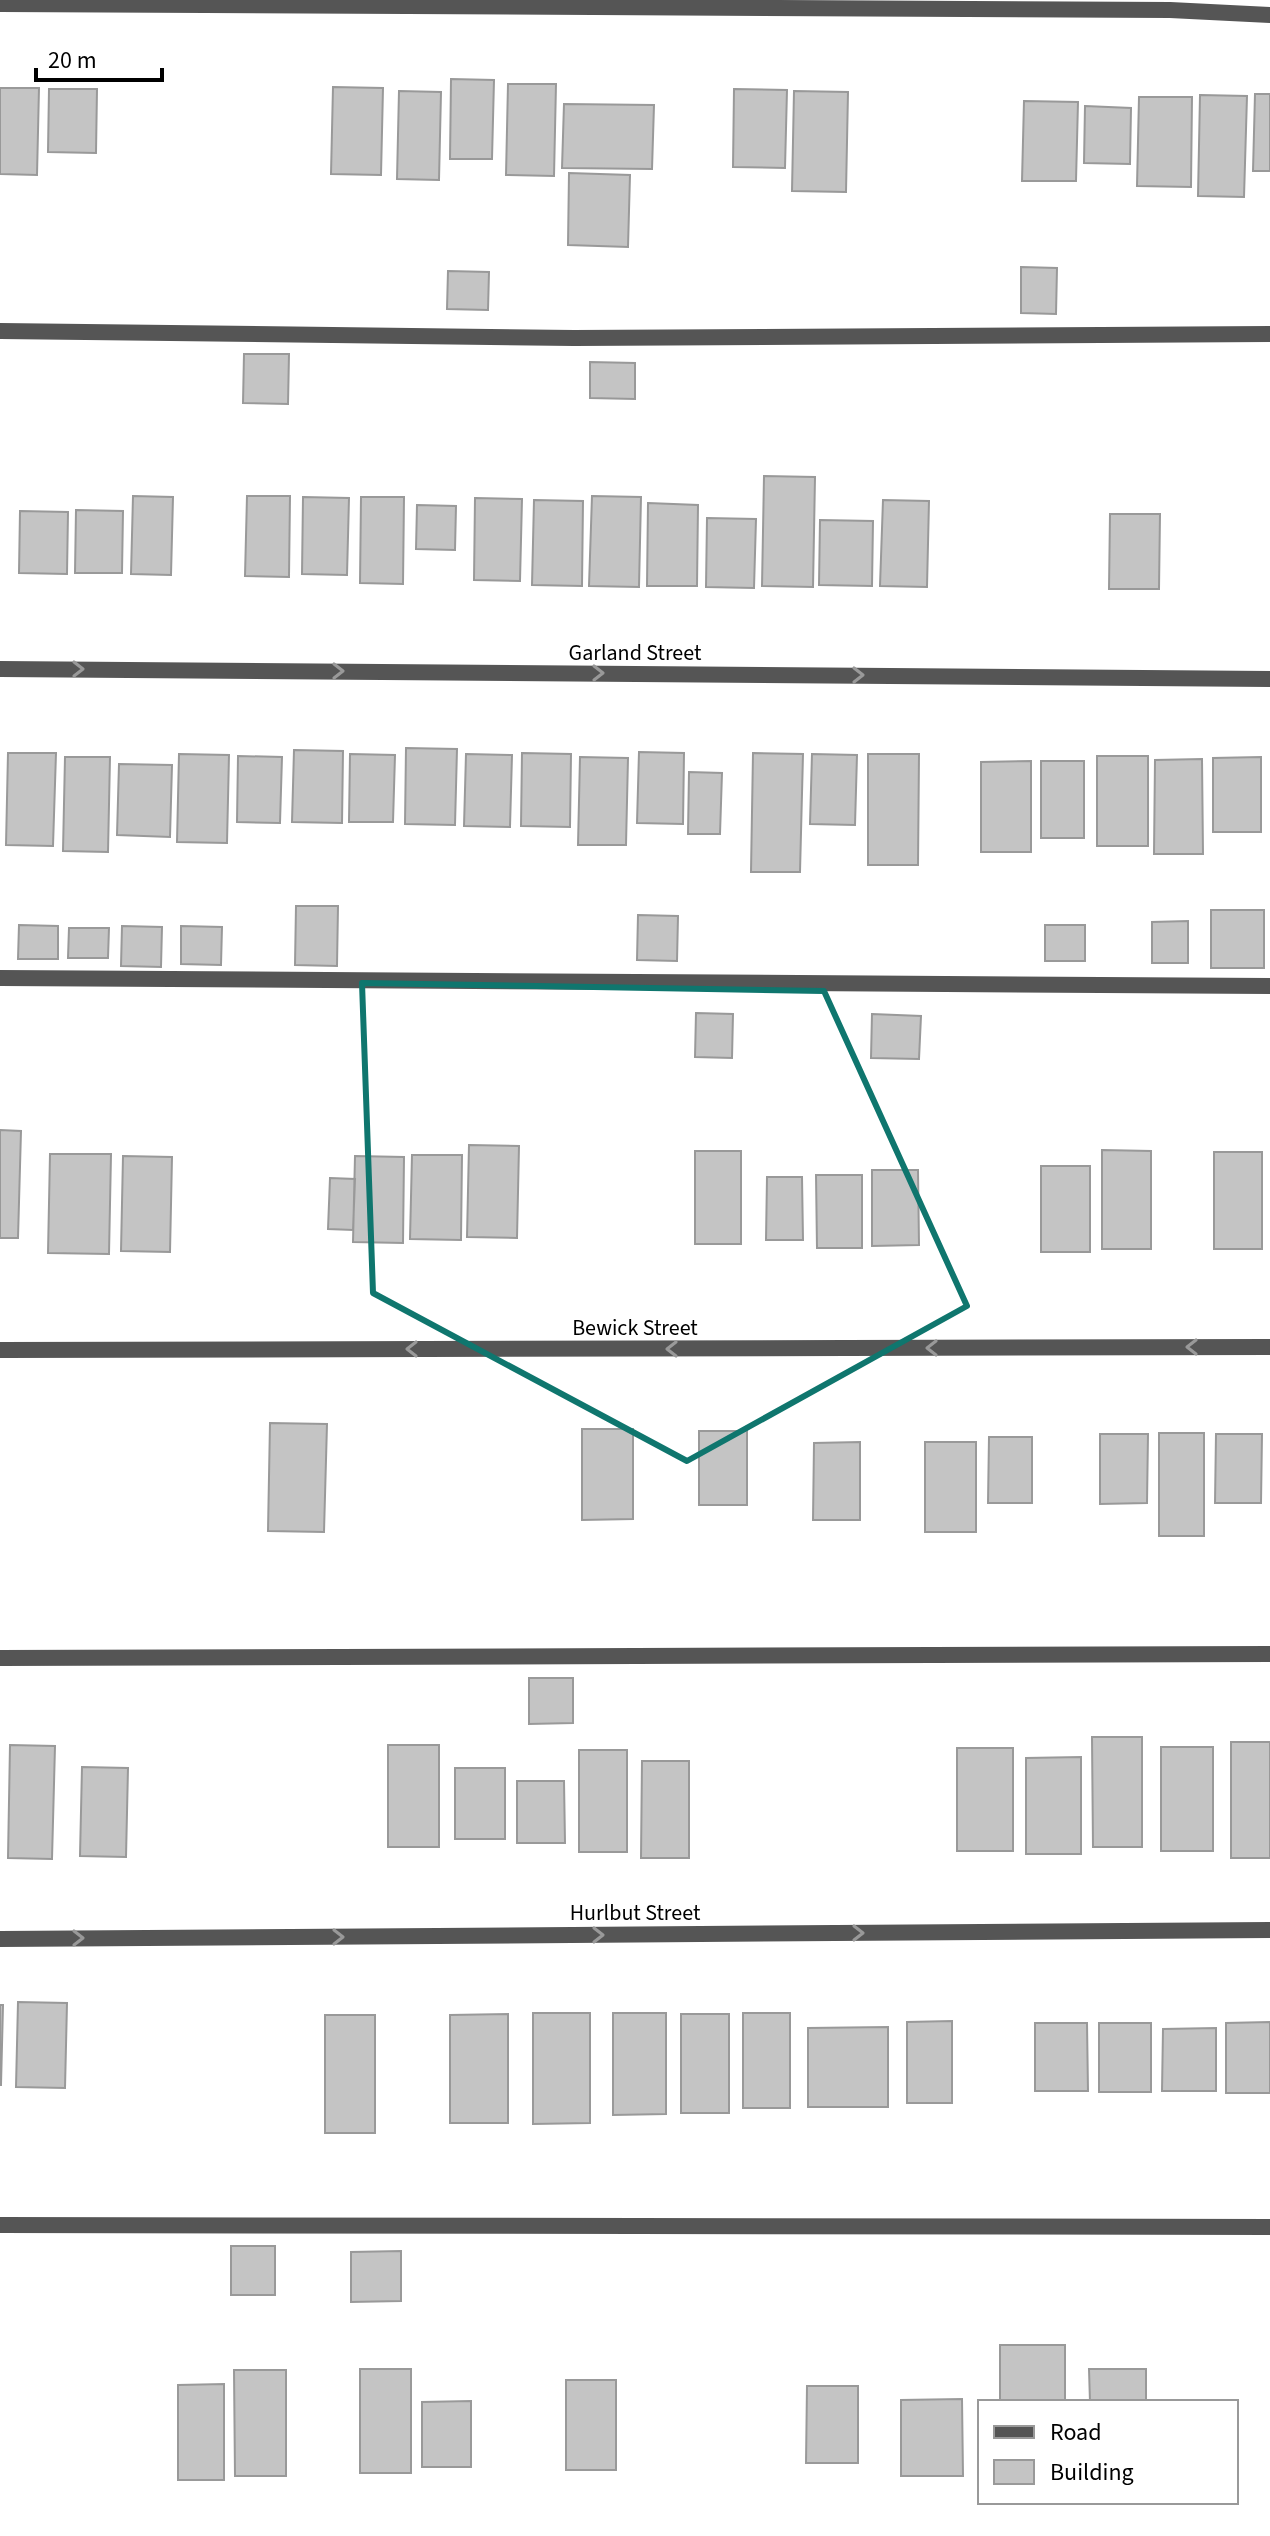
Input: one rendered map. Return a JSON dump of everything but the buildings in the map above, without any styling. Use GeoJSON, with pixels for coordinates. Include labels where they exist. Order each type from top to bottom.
{"type":"FeatureCollection","features":[{"type":"Feature","properties":{"kind":"street"},"geometry":{"type":"LineString","coordinates":[[0,4],[1170,10],[1270,15]]}},
{"type":"Feature","properties":{"kind":"street"},"geometry":{"type":"LineString","coordinates":[[0,331],[574,338],[1270,334]]}},
{"type":"Feature","properties":{"kind":"street","name":"Garland Street"},"geometry":{"type":"LineString","coordinates":[[0,669],[1270,679]]}},
{"type":"Feature","properties":{"kind":"street"},"geometry":{"type":"LineString","coordinates":[[0,978],[1270,986]]}},
{"type":"Feature","properties":{"kind":"street","name":"Bewick Street"},"geometry":{"type":"LineString","coordinates":[[0,1350],[1270,1347]]}},
{"type":"Feature","properties":{"kind":"street"},"geometry":{"type":"LineString","coordinates":[[0,1658],[1270,1654]]}},
{"type":"Feature","properties":{"kind":"street","name":"Hurlbut Street"},"geometry":{"type":"LineString","coordinates":[[0,1939],[1270,1930]]}},
{"type":"Feature","properties":{"kind":"street"},"geometry":{"type":"LineString","coordinates":[[0,2225],[1270,2227]]}},
{"type":"Feature","properties":{"kind":"highlighted area"},"geometry":{"type":"Polygon","coordinates":[[[362,983],[824,991],[967,1306],[687,1461],[373,1293],[362,983]]]}}]}
